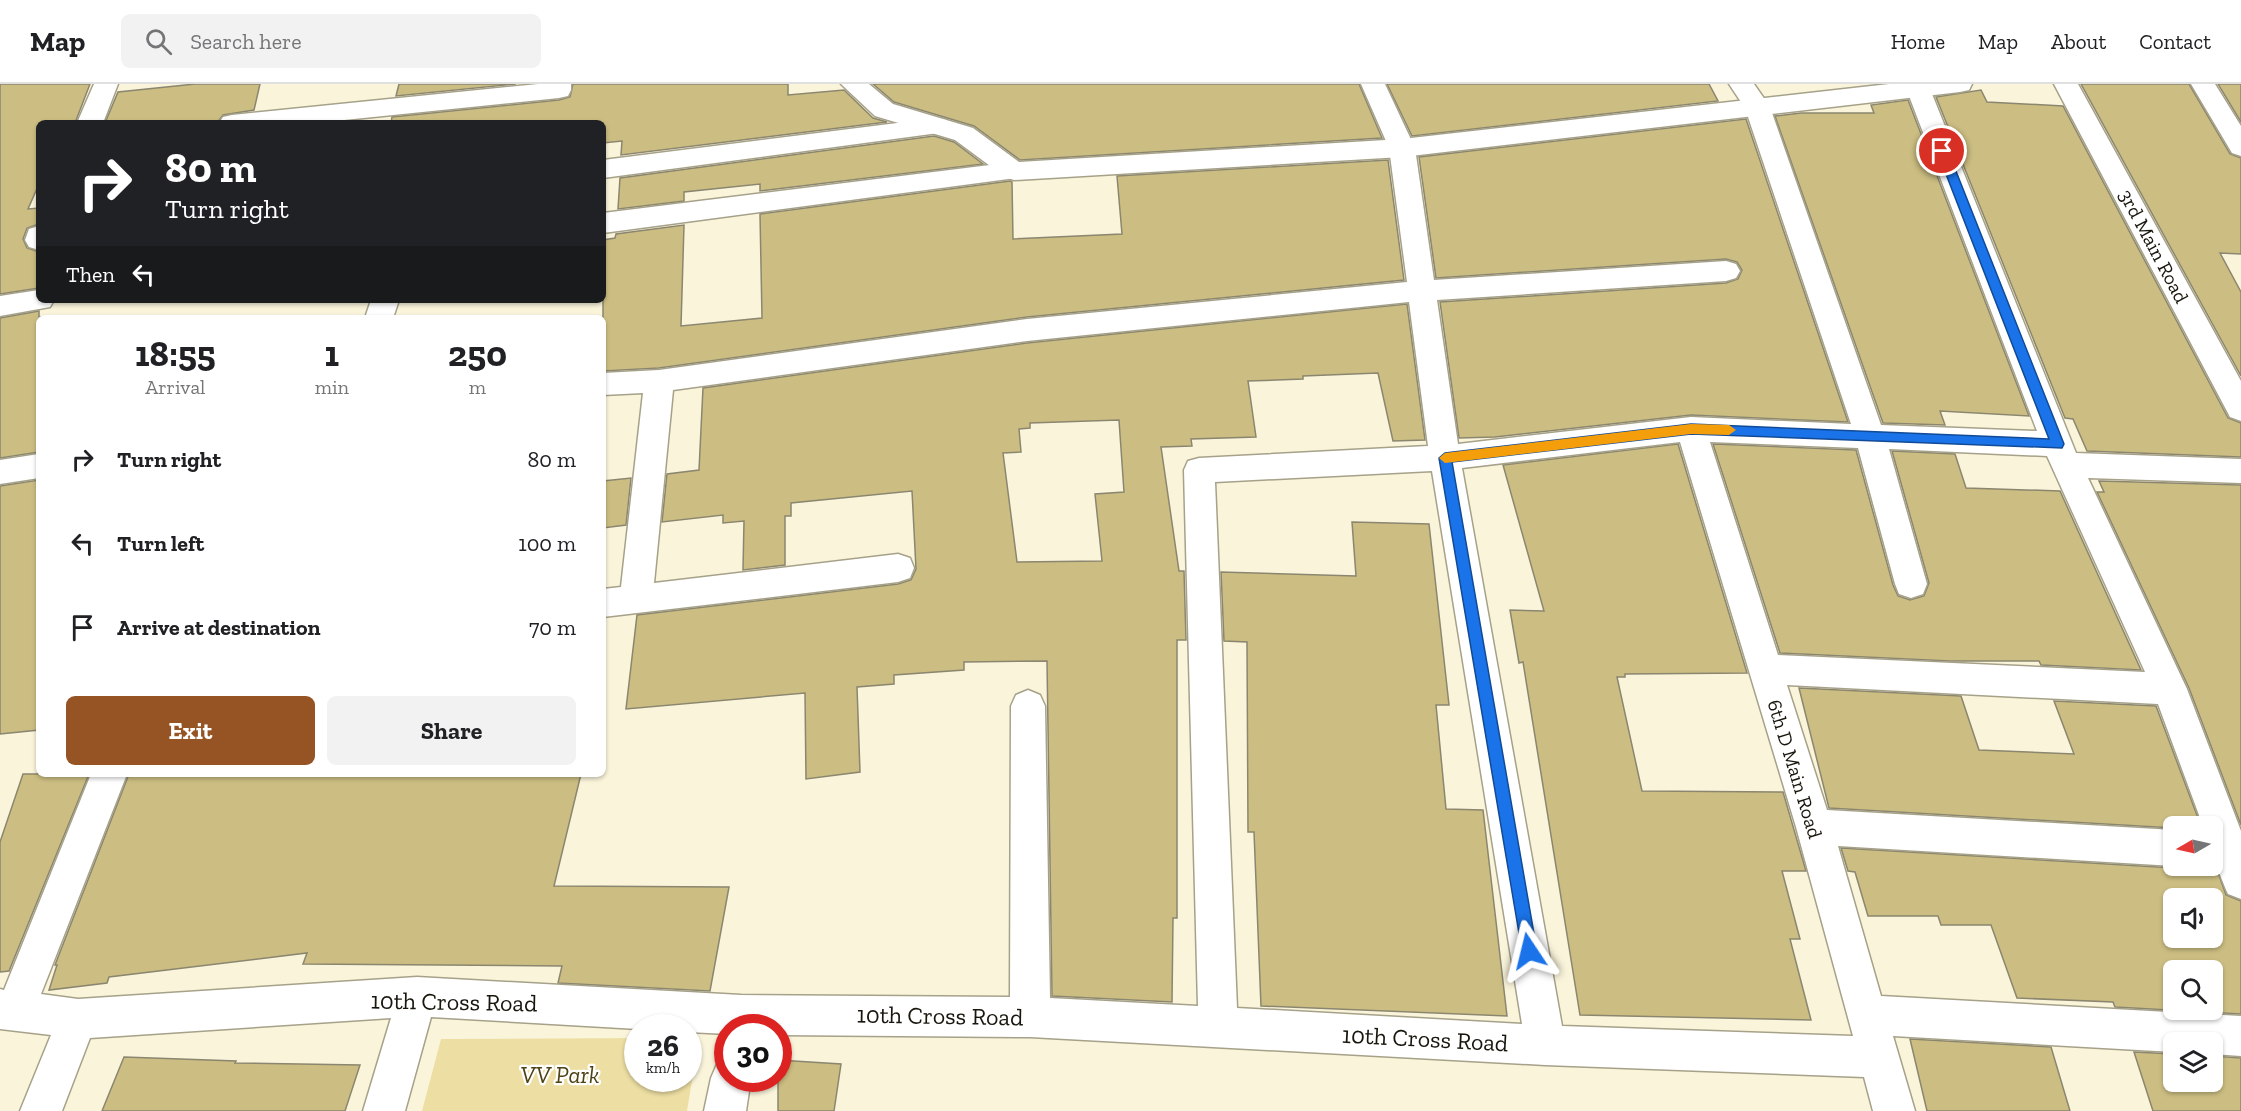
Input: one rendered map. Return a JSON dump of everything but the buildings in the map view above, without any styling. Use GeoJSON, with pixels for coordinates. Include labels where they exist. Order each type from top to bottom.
{"type":"FeatureCollection","features":[{"type":"Feature","properties":{"kind":"street"},"geometry":{"type":"LineString","coordinates":[[91,120],[106,84]]}},
{"type":"Feature","properties":{"kind":"street"},"geometry":{"type":"LineString","coordinates":[[262,120],[559,90],[559,84]]}},
{"type":"Feature","properties":{"kind":"street"},"geometry":{"type":"LineString","coordinates":[[853,84],[884,110],[964,134],[1014,171]]}},
{"type":"Feature","properties":{"kind":"street"},"geometry":{"type":"LineString","coordinates":[[1372,84],[1402,148],[1445,458],[1545,1045]]}},
{"type":"Feature","properties":{"kind":"street"},"geometry":{"type":"LineString","coordinates":[[606,223],[1014,171],[1402,148],[1749,96],[1960,84]]}},
{"type":"Feature","properties":{"kind":"street","name":"3rd Main Road"},"geometry":{"type":"LineString","coordinates":[[2066,84],[2241,409]]}},
{"type":"Feature","properties":{"kind":"street"},"geometry":{"type":"LineString","coordinates":[[2203,84],[2241,147]]}},
{"type":"Feature","properties":{"kind":"street"},"geometry":{"type":"LineString","coordinates":[[1918,88],[2062,454],[2170,689],[2227,861]]}},
{"type":"Feature","properties":{"kind":"street"},"geometry":{"type":"LineString","coordinates":[[1749,96],[1870,436],[1911,584]]}},
{"type":"Feature","properties":{"kind":"street"},"geometry":{"type":"LineString","coordinates":[[606,169],[936,126]]}},
{"type":"Feature","properties":{"kind":"street"},"geometry":{"type":"LineString","coordinates":[[606,384],[659,381],[1027,330],[1421,291],[1726,271]]}},
{"type":"Feature","properties":{"kind":"street"},"geometry":{"type":"LineString","coordinates":[[0,306],[36,301]]}},
{"type":"Feature","properties":{"kind":"street"},"geometry":{"type":"LineString","coordinates":[[636,598],[659,381]]}},
{"type":"Feature","properties":{"kind":"street"},"geometry":{"type":"LineString","coordinates":[[1218,1028],[1199,471],[1445,458],[1691,429],[1870,436],[2241,471]]}},
{"type":"Feature","properties":{"kind":"street","name":"6th D Main Road"},"geometry":{"type":"LineString","coordinates":[[1691,429],[1814,827],[1869,1015],[1894,1111]]}},
{"type":"Feature","properties":{"kind":"street"},"geometry":{"type":"LineString","coordinates":[[0,472],[36,466]]}},
{"type":"Feature","properties":{"kind":"street"},"geometry":{"type":"LineString","coordinates":[[606,603],[898,568]]}},
{"type":"Feature","properties":{"kind":"street"},"geometry":{"type":"LineString","coordinates":[[1764,669],[2170,689]]}},
{"type":"Feature","properties":{"kind":"street"},"geometry":{"type":"LineString","coordinates":[[1028,706],[1030,1017]]}},
{"type":"Feature","properties":{"kind":"street"},"geometry":{"type":"LineString","coordinates":[[7,1010],[108,777]]}},
{"type":"Feature","properties":{"kind":"street"},"geometry":{"type":"LineString","coordinates":[[1814,827],[2163,847]]}},
{"type":"Feature","properties":{"kind":"street"},"geometry":{"type":"LineString","coordinates":[[384,1111],[417,997]]}},
{"type":"Feature","properties":{"kind":"street","name":"10th Cross Road"},"geometry":{"type":"LineString","coordinates":[[7,1010],[78,1019],[417,997],[714,1019]]}},
{"type":"Feature","properties":{"kind":"street"},"geometry":{"type":"LineString","coordinates":[[1869,1015],[2241,1036]]}},
{"type":"Feature","properties":{"kind":"street","name":"10th Cross Road"},"geometry":{"type":"LineString","coordinates":[[792,1020],[1030,1017],[1545,1045],[1880,1057]]}},
{"type":"Feature","properties":{"kind":"street"},"geometry":{"type":"LineString","coordinates":[[41,1111],[78,1019]]}},
{"type":"Feature","properties":{"kind":"street"},"geometry":{"type":"LineString","coordinates":[[725,1111],[728,1092]]}},
{"type":"Feature","properties":{"kind":"green space","name":"VV Park"},"geometry":{"type":"Polygon","coordinates":[[[624,1038],[624,1092],[690,1092],[687,1111],[422,1111],[441,1039],[624,1038]]]}},
{"type":"Feature","properties":{"kind":"slow traffic"},"geometry":{"type":"LineString","coordinates":[[1445,458],[1691,429],[1729,430]]}},
{"type":"Feature","properties":{"kind":"route"},"geometry":{"type":"LineString","coordinates":[[1529,951],[1445,458],[1691,429],[2057,444],[1942,151]]}}]}
